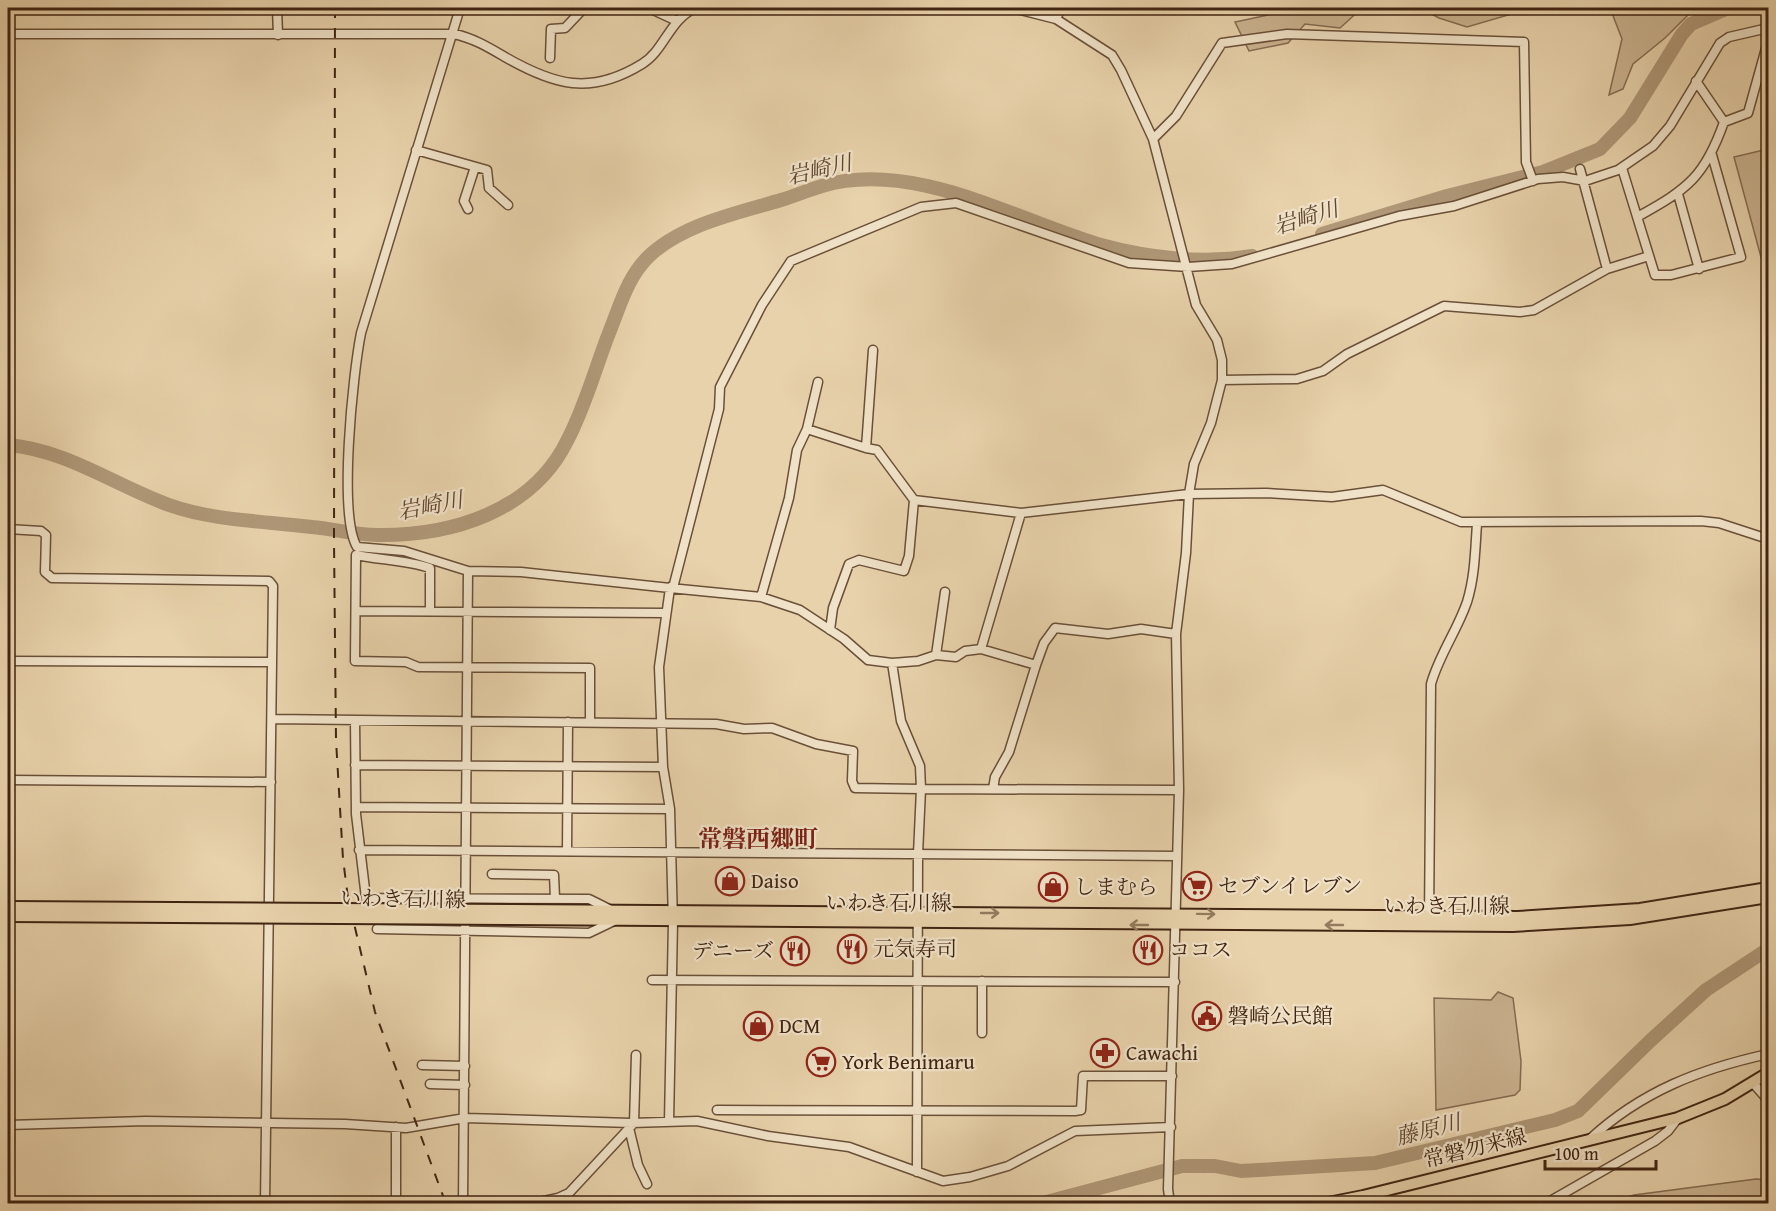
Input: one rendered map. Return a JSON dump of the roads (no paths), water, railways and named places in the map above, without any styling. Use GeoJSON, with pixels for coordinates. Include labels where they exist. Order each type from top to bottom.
{"type":"FeatureCollection","features":[{"type":"Feature","properties":{"kind":"main road","name":"いわき石川線"},"geometry":{"type":"LineString","coordinates":[[8,907],[672,917],[919,918],[1176,925],[1429,921],[1606,912],[1674,904],[1768,888]]}},
{"type":"Feature","properties":{"kind":"main road","name":"いわき石川線"},"geometry":{"type":"LineString","coordinates":[[919,918],[1176,913],[1429,921],[1592,923],[1674,914],[1768,897]]}},
{"type":"Feature","properties":{"kind":"main road","name":"いわき石川線"},"geometry":{"type":"LineString","coordinates":[[8,916],[511,915]]}},
{"type":"Feature","properties":{"kind":"main road","name":"常磐勿来線"},"geometry":{"type":"LineString","coordinates":[[1323,1203],[1363,1196],[1678,1118],[1725,1099],[1768,1073]]}},
{"type":"Feature","properties":{"kind":"street"},"geometry":{"type":"LineString","coordinates":[[278,8],[278,35]]}},
{"type":"Feature","properties":{"kind":"street"},"geometry":{"type":"LineString","coordinates":[[460,8],[454,34],[416,150],[361,333],[355,362],[349,519],[357,547],[404,551],[468,572],[520,572],[761,597],[800,610],[868,660],[892,663],[918,661],[936,655],[956,657],[965,651],[981,650],[1036,665]]}},
{"type":"Feature","properties":{"kind":"street"},"geometry":{"type":"LineString","coordinates":[[550,58],[551,29],[566,28],[584,8]]}},
{"type":"Feature","properties":{"kind":"street"},"geometry":{"type":"LineString","coordinates":[[649,8],[677,21]]}},
{"type":"Feature","properties":{"kind":"street"},"geometry":{"type":"LineString","coordinates":[[8,34],[454,34],[475,40],[539,76],[563,83],[598,82],[620,76],[645,62],[683,13],[695,8]]}},
{"type":"Feature","properties":{"kind":"street"},"geometry":{"type":"LineString","coordinates":[[1013,8],[1056,19],[1112,55],[1153,139],[1196,305],[1217,340],[1222,380],[1210,423],[1194,464],[1189,494],[1186,553],[1176,634],[1179,790],[1168,1190],[1170,1203]]}},
{"type":"Feature","properties":{"kind":"street"},"geometry":{"type":"LineString","coordinates":[[1056,19],[1061,8]]}},
{"type":"Feature","properties":{"kind":"street"},"geometry":{"type":"LineString","coordinates":[[669,1122],[672,980],[671,852],[670,809],[663,767],[659,667],[666,613],[670,588],[674,584],[719,409],[720,387],[762,304],[791,261],[921,207],[956,203],[1129,263],[1187,265],[1253,259],[1399,216],[1454,206],[1533,181],[1563,177],[1584,181],[1622,168],[1653,146],[1670,126],[1720,43],[1729,37],[1768,28]]}},
{"type":"Feature","properties":{"kind":"street"},"geometry":{"type":"LineString","coordinates":[[1153,139],[1176,116],[1222,43],[1287,34],[1444,42],[1524,42],[1526,162],[1533,181]]}},
{"type":"Feature","properties":{"kind":"street"},"geometry":{"type":"LineString","coordinates":[[1639,216],[1678,194],[1712,155],[1724,122],[1748,113],[1768,41]]}},
{"type":"Feature","properties":{"kind":"street"},"geometry":{"type":"LineString","coordinates":[[1696,81],[1724,122]]}},
{"type":"Feature","properties":{"kind":"street"},"geometry":{"type":"LineString","coordinates":[[416,150],[487,170],[489,188],[508,205]]}},
{"type":"Feature","properties":{"kind":"street"},"geometry":{"type":"LineString","coordinates":[[1622,168],[1639,216],[1654,275],[1671,275],[1741,257],[1712,155]]}},
{"type":"Feature","properties":{"kind":"street"},"geometry":{"type":"LineString","coordinates":[[468,209],[464,201],[475,167]]}},
{"type":"Feature","properties":{"kind":"street"},"geometry":{"type":"LineString","coordinates":[[1580,169],[1607,269]]}},
{"type":"Feature","properties":{"kind":"street"},"geometry":{"type":"LineString","coordinates":[[1678,194],[1699,269]]}},
{"type":"Feature","properties":{"kind":"street"},"geometry":{"type":"LineString","coordinates":[[1222,380],[1297,379],[1323,371],[1347,354],[1444,306],[1521,312],[1534,310],[1607,269],[1649,256]]}},
{"type":"Feature","properties":{"kind":"street"},"geometry":{"type":"LineString","coordinates":[[866,448],[873,350]]}},
{"type":"Feature","properties":{"kind":"street"},"geometry":{"type":"LineString","coordinates":[[761,597],[789,498],[798,450],[807,429],[818,382]]}},
{"type":"Feature","properties":{"kind":"street"},"geometry":{"type":"LineString","coordinates":[[807,429],[877,450],[914,500],[909,556],[904,571],[859,560],[849,564],[832,608],[830,630]]}},
{"type":"Feature","properties":{"kind":"street"},"geometry":{"type":"LineString","coordinates":[[914,500],[1021,513],[1189,494],[1266,493],[1332,497],[1383,490],[1443,517],[1477,524],[1701,521],[1719,523],[1768,539]]}},
{"type":"Feature","properties":{"kind":"street"},"geometry":{"type":"LineString","coordinates":[[981,650],[1021,513]]}},
{"type":"Feature","properties":{"kind":"street"},"geometry":{"type":"LineString","coordinates":[[1429,921],[1431,684],[1436,668],[1466,605],[1474,577],[1477,524]]}},
{"type":"Feature","properties":{"kind":"street"},"geometry":{"type":"LineString","coordinates":[[8,529],[41,531],[46,535],[45,572],[52,578],[269,581],[273,586],[265,1203]]}},
{"type":"Feature","properties":{"kind":"street"},"geometry":{"type":"LineString","coordinates":[[430,610],[430,568],[413,562],[382,561],[356,555],[355,661],[406,662],[418,667],[590,668],[590,722]]}},
{"type":"Feature","properties":{"kind":"street"},"geometry":{"type":"LineString","coordinates":[[463,1203],[468,572]]}},
{"type":"Feature","properties":{"kind":"street"},"geometry":{"type":"LineString","coordinates":[[936,655],[945,592]]}},
{"type":"Feature","properties":{"kind":"street"},"geometry":{"type":"LineString","coordinates":[[356,610],[666,613]]}},
{"type":"Feature","properties":{"kind":"street"},"geometry":{"type":"LineString","coordinates":[[993,789],[994,777],[1010,752],[1044,643],[1055,628],[1108,634],[1140,629],[1176,634]]}},
{"type":"Feature","properties":{"kind":"street"},"geometry":{"type":"LineString","coordinates":[[8,661],[271,663]]}},
{"type":"Feature","properties":{"kind":"street"},"geometry":{"type":"LineString","coordinates":[[892,663],[901,722],[920,766],[917,1172]]}},
{"type":"Feature","properties":{"kind":"street"},"geometry":{"type":"LineString","coordinates":[[272,719],[590,722],[772,728],[816,744],[853,751],[854,785],[993,789],[1179,790]]}},
{"type":"Feature","properties":{"kind":"street"},"geometry":{"type":"LineString","coordinates":[[355,720],[359,850],[366,898],[589,899],[614,916],[589,933],[377,929]]}},
{"type":"Feature","properties":{"kind":"street"},"geometry":{"type":"LineString","coordinates":[[567,851],[568,722]]}},
{"type":"Feature","properties":{"kind":"street"},"geometry":{"type":"LineString","coordinates":[[355,765],[663,767]]}},
{"type":"Feature","properties":{"kind":"street"},"geometry":{"type":"LineString","coordinates":[[8,780],[271,782]]}},
{"type":"Feature","properties":{"kind":"street"},"geometry":{"type":"LineString","coordinates":[[357,807],[670,809]]}},
{"type":"Feature","properties":{"kind":"street"},"geometry":{"type":"LineString","coordinates":[[359,850],[1177,856]]}},
{"type":"Feature","properties":{"kind":"street"},"geometry":{"type":"LineString","coordinates":[[492,874],[554,875],[555,898]]}},
{"type":"Feature","properties":{"kind":"street"},"geometry":{"type":"LineString","coordinates":[[652,980],[1175,982]]}},
{"type":"Feature","properties":{"kind":"street"},"geometry":{"type":"LineString","coordinates":[[982,981],[982,1033]]}},
{"type":"Feature","properties":{"kind":"street"},"geometry":{"type":"LineString","coordinates":[[1588,1141],[1616,1115],[1684,1078],[1718,1066],[1768,1054]]}},
{"type":"Feature","properties":{"kind":"street"},"geometry":{"type":"LineString","coordinates":[[636,1055],[632,1125],[638,1165],[647,1184]]}},
{"type":"Feature","properties":{"kind":"street"},"geometry":{"type":"LineString","coordinates":[[422,1065],[465,1066]]}},
{"type":"Feature","properties":{"kind":"street"},"geometry":{"type":"LineString","coordinates":[[717,1110],[1075,1111],[1081,1110],[1083,1104],[1083,1076],[1172,1076]]}},
{"type":"Feature","properties":{"kind":"street"},"geometry":{"type":"LineString","coordinates":[[1754,1083],[1768,1100]]}},
{"type":"Feature","properties":{"kind":"street"},"geometry":{"type":"LineString","coordinates":[[430,1084],[465,1085]]}},
{"type":"Feature","properties":{"kind":"street"},"geometry":{"type":"LineString","coordinates":[[8,1125],[134,1121],[396,1127],[465,1118],[632,1125],[697,1120],[768,1136],[849,1147],[943,1180],[1008,1166],[1075,1131],[1171,1127]]}},
{"type":"Feature","properties":{"kind":"street"},"geometry":{"type":"LineString","coordinates":[[1545,1203],[1655,1141],[1668,1131],[1678,1118]]}},
{"type":"Feature","properties":{"kind":"street"},"geometry":{"type":"LineString","coordinates":[[530,1203],[558,1198],[568,1193],[632,1125]]}},
{"type":"Feature","properties":{"kind":"street"},"geometry":{"type":"LineString","coordinates":[[396,1127],[396,1203]]}},
{"type":"Feature","properties":{"kind":"waterway","name":"岩崎川"},"geometry":{"type":"LineString","coordinates":[[1322,234],[1447,196],[1543,172],[1600,149],[1630,118],[1682,34],[1691,24],[1728,8]]}},
{"type":"Feature","properties":{"kind":"waterway","name":"岩崎川"},"geometry":{"type":"LineString","coordinates":[[8,445],[30,448],[70,461],[169,505],[204,514],[369,535],[433,531],[487,515],[511,502],[533,486],[552,465],[579,415],[629,283],[648,257],[662,246],[677,236],[711,221],[822,186],[857,180],[892,180],[928,186],[964,196],[1119,250],[1196,259],[1252,256]]}},
{"type":"Feature","properties":{"kind":"waterway","name":"藤原川"},"geometry":{"type":"LineString","coordinates":[[1039,1204],[1182,1166],[1215,1166],[1241,1171],[1375,1163],[1555,1120],[1578,1111],[1706,990],[1768,949]]}},
{"type":"Feature","properties":{"kind":"waterway","name":"藤原川"},"geometry":{"type":"LineString","coordinates":[[761,1204],[771,1204]]}},
{"type":"Feature","properties":{"kind":"railway"},"geometry":{"type":"LineString","coordinates":[[335,8],[334,541],[336,740],[343,859],[348,898],[375,1012],[446,1204]]}},
{"type":"Feature","properties":{"kind":"place","name":"Daiso"},"geometry":{"type":"Point","coordinates":[730,881]}},
{"type":"Feature","properties":{"kind":"place","name":"セブンイレブン"},"geometry":{"type":"Point","coordinates":[1197,886]}},
{"type":"Feature","properties":{"kind":"place","name":"しまむら"},"geometry":{"type":"Point","coordinates":[1053,887]}},
{"type":"Feature","properties":{"kind":"place","name":"元気寿司"},"geometry":{"type":"Point","coordinates":[852,949]}},
{"type":"Feature","properties":{"kind":"place","name":"ココス"},"geometry":{"type":"Point","coordinates":[1148,950]}},
{"type":"Feature","properties":{"kind":"place","name":"デニーズ"},"geometry":{"type":"Point","coordinates":[795,951]}},
{"type":"Feature","properties":{"kind":"place","name":"磐崎公民館"},"geometry":{"type":"Point","coordinates":[1207,1016]}},
{"type":"Feature","properties":{"kind":"place","name":"DCM"},"geometry":{"type":"Point","coordinates":[758,1026]}},
{"type":"Feature","properties":{"kind":"place","name":"Cawachi"},"geometry":{"type":"Point","coordinates":[1105,1053]}},
{"type":"Feature","properties":{"kind":"place","name":"York Benimaru"},"geometry":{"type":"Point","coordinates":[821,1062]}},
{"type":"Feature","properties":{"kind":"district","name":"常磐西郷町"},"geometry":{"type":"Point","coordinates":[758,839]}}]}
